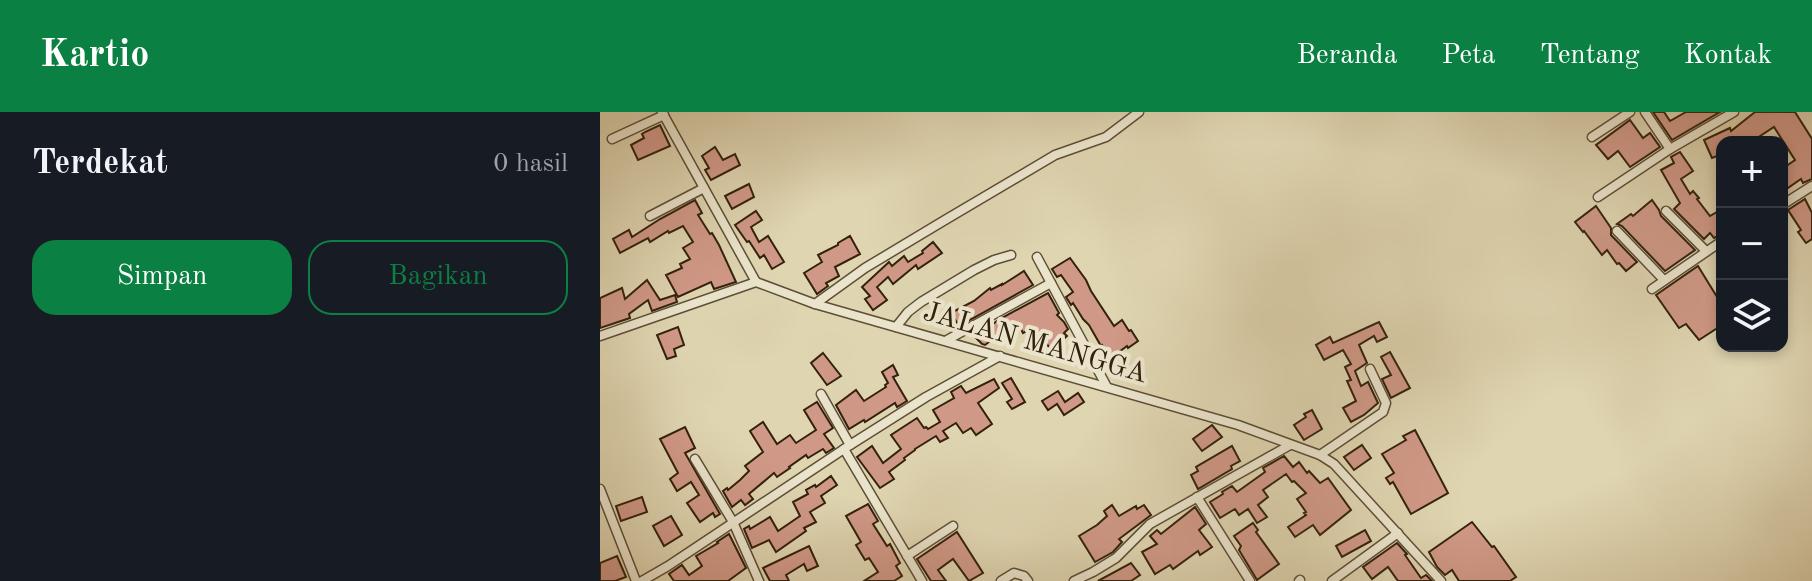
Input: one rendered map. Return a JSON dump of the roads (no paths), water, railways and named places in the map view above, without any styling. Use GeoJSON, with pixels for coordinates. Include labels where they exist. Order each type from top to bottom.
{"type":"FeatureCollection","features":[{"type":"Feature","properties":{"kind":"street"},"geometry":{"type":"LineString","coordinates":[[815,304],[865,268],[945,220],[1055,155],[1106,137],[1139,112]]}},
{"type":"Feature","properties":{"kind":"street"},"geometry":{"type":"LineString","coordinates":[[1592,137],[1630,112]]}},
{"type":"Feature","properties":{"kind":"street"},"geometry":{"type":"LineString","coordinates":[[1645,112],[1670,149]]}},
{"type":"Feature","properties":{"kind":"street"},"geometry":{"type":"LineString","coordinates":[[1598,197],[1670,149],[1734,112]]}},
{"type":"Feature","properties":{"kind":"street"},"geometry":{"type":"LineString","coordinates":[[600,336],[756,282],[663,113],[612,139]]}},
{"type":"Feature","properties":{"kind":"street"},"geometry":{"type":"LineString","coordinates":[[1788,201],[1812,186]]}},
{"type":"Feature","properties":{"kind":"street"},"geometry":{"type":"LineString","coordinates":[[650,216],[704,188]]}},
{"type":"Feature","properties":{"kind":"street"},"geometry":{"type":"LineString","coordinates":[[1666,211],[1706,251]]}},
{"type":"Feature","properties":{"kind":"street"},"geometry":{"type":"LineString","coordinates":[[1617,231],[1663,279]]}},
{"type":"Feature","properties":{"kind":"street"},"geometry":{"type":"LineString","coordinates":[[1652,289],[1716,245]]}},
{"type":"Feature","properties":{"kind":"street"},"geometry":{"type":"LineString","coordinates":[[896,327],[921,302],[974,270],[1011,255]]}},
{"type":"Feature","properties":{"kind":"street"},"geometry":{"type":"LineString","coordinates":[[1037,257],[1107,387]]}},
{"type":"Feature","properties":{"kind":"street","name":"JALAN MANGGA"},"geometry":{"type":"LineString","coordinates":[[756,282],[815,304],[1238,425],[1320,455],[1334,464],[1441,581]]}},
{"type":"Feature","properties":{"kind":"street"},"geometry":{"type":"LineString","coordinates":[[947,340],[1051,283]]}},
{"type":"Feature","properties":{"kind":"street"},"geometry":{"type":"LineString","coordinates":[[600,489],[639,581],[668,566],[926,397],[1000,356]]}},
{"type":"Feature","properties":{"kind":"street"},"geometry":{"type":"LineString","coordinates":[[1320,455],[1383,412],[1386,403],[1370,369]]}},
{"type":"Feature","properties":{"kind":"street"},"geometry":{"type":"LineString","coordinates":[[821,394],[922,581]]}},
{"type":"Feature","properties":{"kind":"street"},"geometry":{"type":"LineString","coordinates":[[1074,581],[1116,558],[1150,524],[1290,445]]}},
{"type":"Feature","properties":{"kind":"street"},"geometry":{"type":"LineString","coordinates":[[695,459],[733,522],[759,581]]}},
{"type":"Feature","properties":{"kind":"street"},"geometry":{"type":"LineString","coordinates":[[1197,497],[1250,581]]}},
{"type":"Feature","properties":{"kind":"street"},"geometry":{"type":"LineString","coordinates":[[907,556],[953,526]]}},
{"type":"Feature","properties":{"kind":"street"},"geometry":{"type":"LineString","coordinates":[[1332,581],[1398,533]]}},
{"type":"Feature","properties":{"kind":"street"},"geometry":{"type":"LineString","coordinates":[[1001,581],[1014,573],[1028,581]]}}]}
